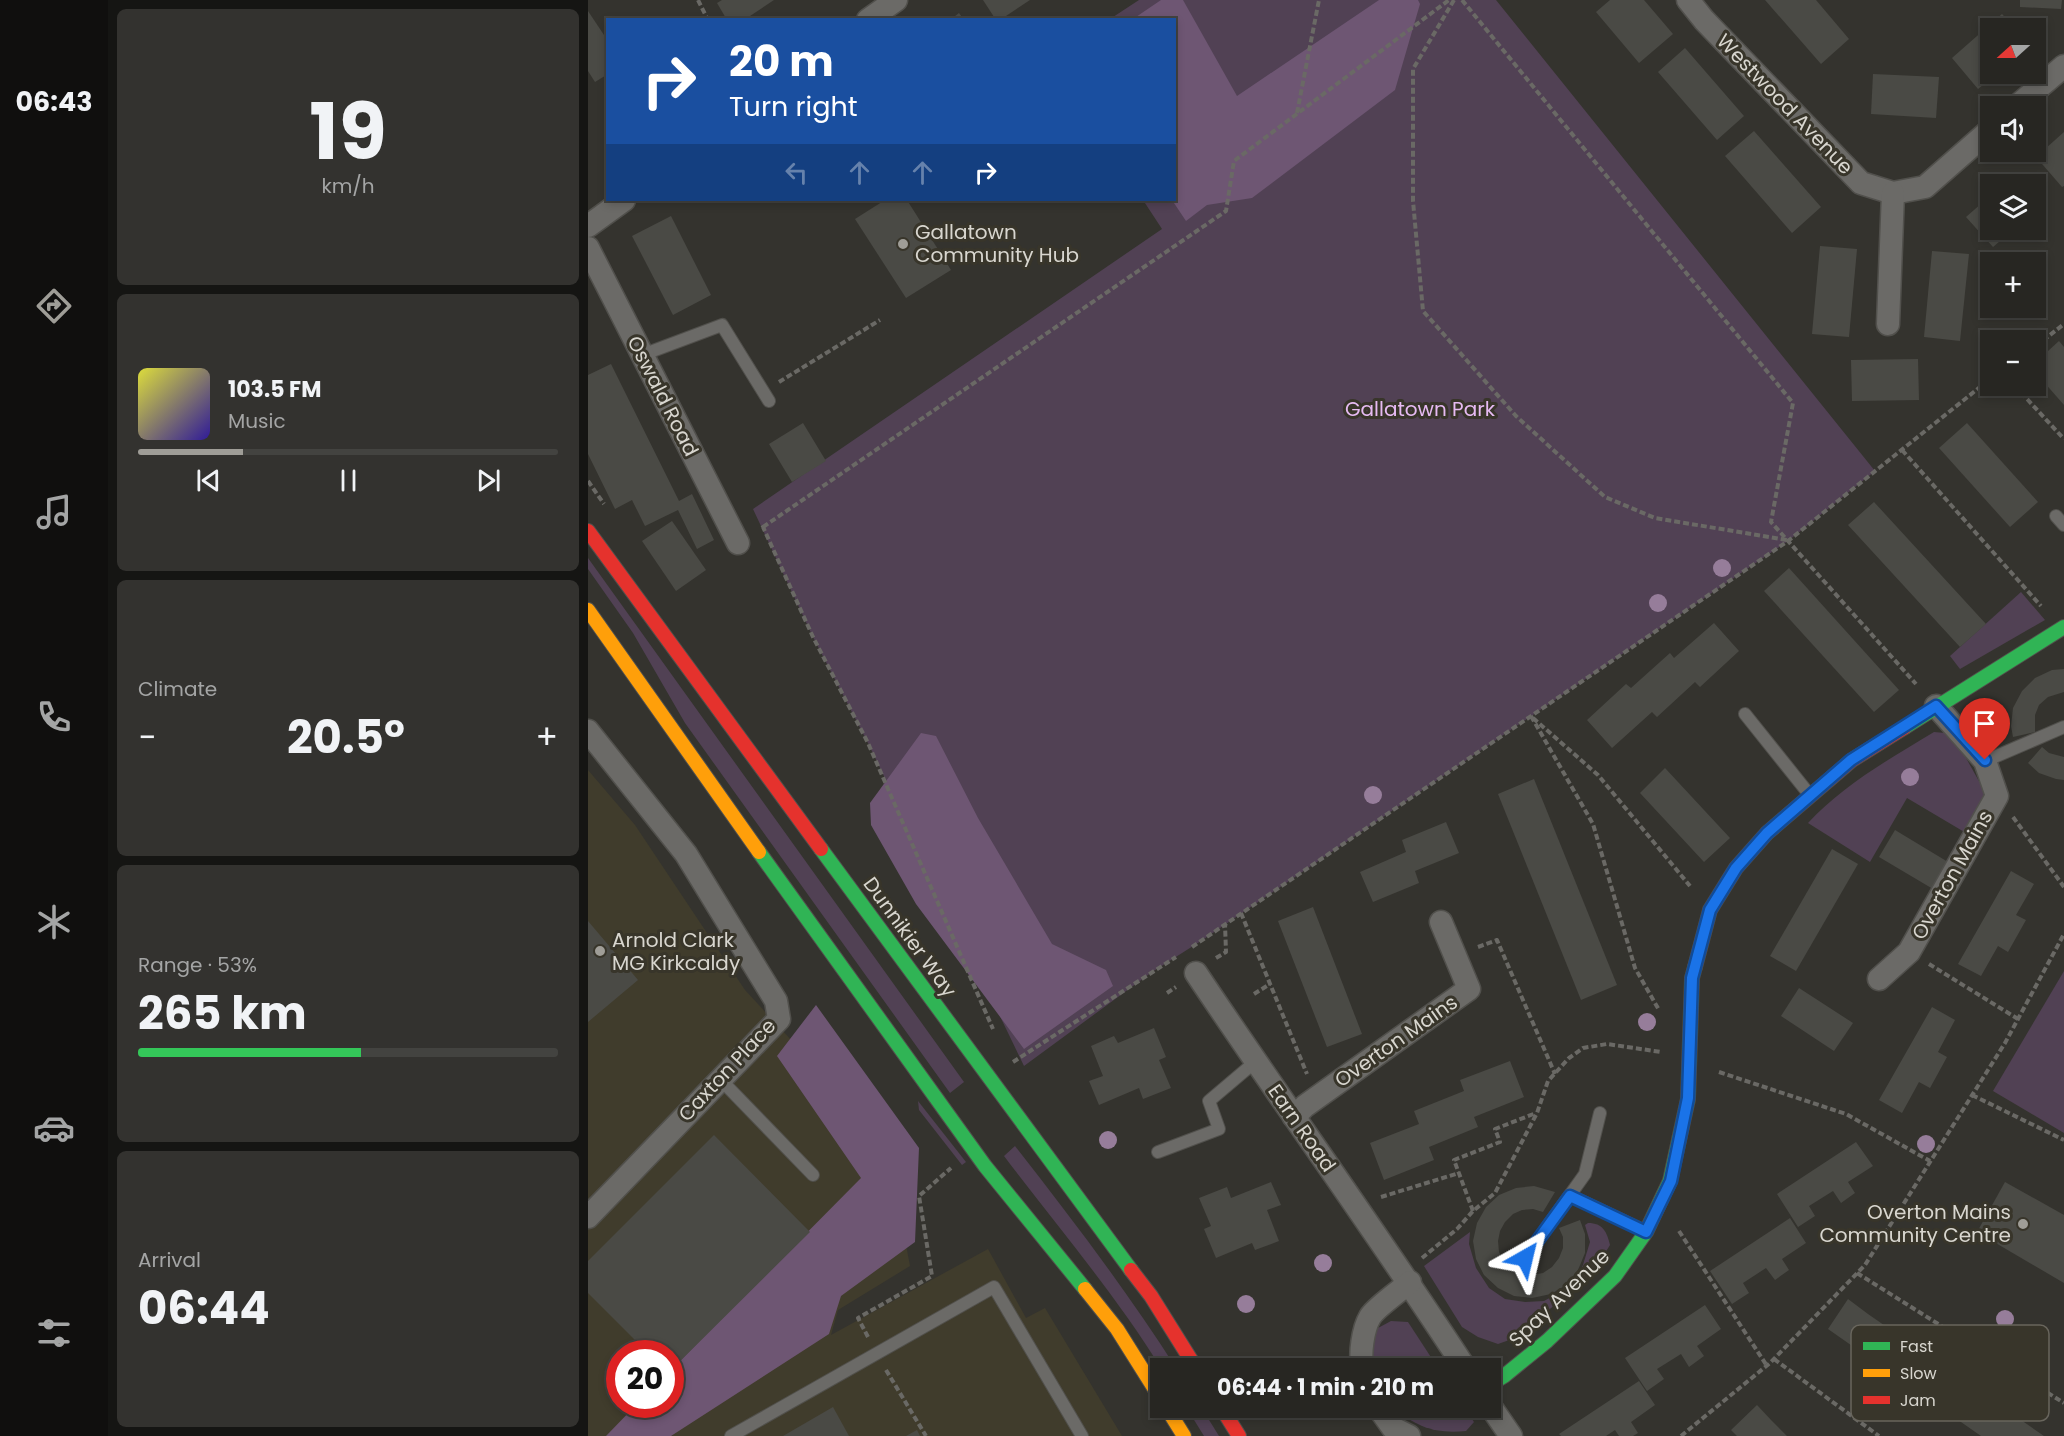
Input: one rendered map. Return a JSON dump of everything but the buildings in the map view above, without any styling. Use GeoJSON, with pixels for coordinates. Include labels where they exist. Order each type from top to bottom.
{"type":"FeatureCollection","features":[{"type":"Feature","properties":{"kind":"main road","name":"Dunnikier Way"},"geometry":{"type":"LineString","coordinates":[[588,531],[1151,1296],[1190,1358]]}},
{"type":"Feature","properties":{"kind":"main road"},"geometry":{"type":"LineString","coordinates":[[588,610],[985,1166],[1117,1329],[1150,1382]]}},
{"type":"Feature","properties":{"kind":"main road","name":"Spay Avenue"},"geometry":{"type":"LineString","coordinates":[[1501,1378],[1547,1341],[1615,1276],[1646,1232],[1671,1181],[1688,1098],[1692,978],[1710,910],[1736,868],[1767,833],[1851,760],[2062,628]]}},
{"type":"Feature","properties":{"kind":"main road"},"geometry":{"type":"LineString","coordinates":[[1173,1418],[1184,1436]]}},
{"type":"Feature","properties":{"kind":"main road"},"geometry":{"type":"LineString","coordinates":[[1228,1418],[1239,1436]]}},
{"type":"Feature","properties":{"kind":"street"},"geometry":{"type":"LineString","coordinates":[[871,18],[896,0]]}},
{"type":"Feature","properties":{"kind":"street","name":"Westwood Avenue"},"geometry":{"type":"LineString","coordinates":[[1688,0],[1704,20],[1861,183],[1893,193],[1925,187],[1980,139]]}},
{"type":"Feature","properties":{"kind":"street"},"geometry":{"type":"LineString","coordinates":[[2029,96],[2064,66]]}},
{"type":"Feature","properties":{"kind":"street"},"geometry":{"type":"LineString","coordinates":[[1888,324],[1893,193]]}},
{"type":"Feature","properties":{"kind":"street"},"geometry":{"type":"LineString","coordinates":[[588,226],[623,201]]}},
{"type":"Feature","properties":{"kind":"street","name":"Oswald Road"},"geometry":{"type":"LineString","coordinates":[[588,248],[738,543]]}},
{"type":"Feature","properties":{"kind":"street","name":"Overton Mains"},"geometry":{"type":"LineString","coordinates":[[1879,979],[1909,952],[1997,796],[1985,760],[1936,706]]}},
{"type":"Feature","properties":{"kind":"street","name":"Caxton Place"},"geometry":{"type":"LineString","coordinates":[[588,731],[686,854],[776,1001],[778,1019],[588,1217]]}},
{"type":"Feature","properties":{"kind":"street","name":"Overton Mains"},"geometry":{"type":"LineString","coordinates":[[1294,1117],[1305,1106],[1468,989],[1441,922]]}},
{"type":"Feature","properties":{"kind":"street","name":"Earn Road"},"geometry":{"type":"LineString","coordinates":[[1196,973],[1294,1117],[1413,1273],[1460,1358]]}},
{"type":"Feature","properties":{"kind":"street"},"geometry":{"type":"LineString","coordinates":[[1361,1358],[1370,1316],[1413,1273]]}},
{"type":"Feature","properties":{"kind":"street"},"geometry":{"type":"LineString","coordinates":[[1386,1418],[1393,1428],[1409,1436]]}},
{"type":"Feature","properties":{"kind":"street"},"geometry":{"type":"LineString","coordinates":[[1497,1418],[1505,1434]]}},
{"type":"Feature","properties":{"kind":"lane"},"geometry":{"type":"LineString","coordinates":[[642,355],[722,325],[766,396]]}},
{"type":"Feature","properties":{"kind":"lane"},"geometry":{"type":"LineString","coordinates":[[1745,714],[1810,795]]}},
{"type":"Feature","properties":{"kind":"lane"},"geometry":{"type":"LineString","coordinates":[[1985,760],[2064,727]]}},
{"type":"Feature","properties":{"kind":"lane"},"geometry":{"type":"LineString","coordinates":[[1158,1152],[1219,1129],[1209,1101],[1256,1062]]}},
{"type":"Feature","properties":{"kind":"lane"},"geometry":{"type":"LineString","coordinates":[[720,1079],[813,1175]]}},
{"type":"Feature","properties":{"kind":"lane"},"geometry":{"type":"LineString","coordinates":[[1525,1258],[1585,1174],[1600,1113]]}},
{"type":"Feature","properties":{"kind":"lane"},"geometry":{"type":"LineString","coordinates":[[1570,1196],[1646,1232]]}},
{"type":"Feature","properties":{"kind":"lane"},"geometry":{"type":"LineString","coordinates":[[730,1436],[994,1287],[1082,1436]]}},
{"type":"Feature","properties":{"kind":"path"},"geometry":{"type":"LineString","coordinates":[[698,0],[707,18]]}},
{"type":"Feature","properties":{"kind":"path"},"geometry":{"type":"LineString","coordinates":[[1296,114],[1319,0]]}},
{"type":"Feature","properties":{"kind":"path"},"geometry":{"type":"LineString","coordinates":[[738,543],[1226,212],[1234,160],[1452,0]]}},
{"type":"Feature","properties":{"kind":"path"},"geometry":{"type":"LineString","coordinates":[[1452,0],[1413,69],[1413,201],[1423,311],[1516,416],[1605,497],[1655,518],[1788,540]]}},
{"type":"Feature","properties":{"kind":"path"},"geometry":{"type":"LineString","coordinates":[[1462,0],[1794,404],[1771,522],[1936,706]]}},
{"type":"Feature","properties":{"kind":"path"},"geometry":{"type":"LineString","coordinates":[[766,396],[880,320]]}},
{"type":"Feature","properties":{"kind":"path"},"geometry":{"type":"LineString","coordinates":[[2046,338],[2064,324]]}},
{"type":"Feature","properties":{"kind":"path"},"geometry":{"type":"LineString","coordinates":[[1191,948],[1788,540],[1980,387]]}},
{"type":"Feature","properties":{"kind":"path"},"geometry":{"type":"LineString","coordinates":[[2024,396],[2064,439]]}},
{"type":"Feature","properties":{"kind":"path"},"geometry":{"type":"LineString","coordinates":[[1902,450],[2062,628]]}},
{"type":"Feature","properties":{"kind":"path"},"geometry":{"type":"LineString","coordinates":[[763,527],[813,637],[868,743],[995,1033]]}},
{"type":"Feature","properties":{"kind":"path"},"geometry":{"type":"LineString","coordinates":[[1530,716],[1598,775],[1710,910]]}},
{"type":"Feature","properties":{"kind":"path"},"geometry":{"type":"LineString","coordinates":[[1530,716],[1593,824],[1635,968],[1662,1015]]}},
{"type":"Feature","properties":{"kind":"path"},"geometry":{"type":"LineString","coordinates":[[1997,796],[2064,887]]}},
{"type":"Feature","properties":{"kind":"path"},"geometry":{"type":"LineString","coordinates":[[1241,913],[1310,1081]]}},
{"type":"Feature","properties":{"kind":"path"},"geometry":{"type":"LineString","coordinates":[[1196,973],[1226,952],[1225,924]]}},
{"type":"Feature","properties":{"kind":"path"},"geometry":{"type":"LineString","coordinates":[[1681,1436],[1767,1366],[1866,1265],[2018,1019],[2064,934]]}},
{"type":"Feature","properties":{"kind":"path"},"geometry":{"type":"LineString","coordinates":[[1456,957],[1497,940],[1555,1074]]}},
{"type":"Feature","properties":{"kind":"path"},"geometry":{"type":"LineString","coordinates":[[1909,952],[2018,1019]]}},
{"type":"Feature","properties":{"kind":"path"},"geometry":{"type":"LineString","coordinates":[[990,1080],[1009,1065],[1181,954]]}},
{"type":"Feature","properties":{"kind":"path"},"geometry":{"type":"LineString","coordinates":[[1254,994],[1270,984]]}},
{"type":"Feature","properties":{"kind":"path"},"geometry":{"type":"LineString","coordinates":[[1413,1273],[1473,1211],[1496,1193],[1537,1113],[1548,1081],[1569,1058],[1583,1048],[1607,1044],[1659,1051],[1846,1114],[1930,1161]]}},
{"type":"Feature","properties":{"kind":"path"},"geometry":{"type":"LineString","coordinates":[[1972,1095],[2064,1140]]}},
{"type":"Feature","properties":{"kind":"path"},"geometry":{"type":"LineString","coordinates":[[1473,1211],[1454,1160],[1500,1142],[1495,1130],[1537,1113]]}},
{"type":"Feature","properties":{"kind":"path"},"geometry":{"type":"LineString","coordinates":[[926,1436],[876,1353],[858,1318],[932,1276],[919,1196],[953,1167],[966,1180],[985,1166]]}},
{"type":"Feature","properties":{"kind":"path"},"geometry":{"type":"LineString","coordinates":[[1372,1200],[1459,1173]]}},
{"type":"Feature","properties":{"kind":"path"},"geometry":{"type":"LineString","coordinates":[[1660,1203],[1767,1366]]}},
{"type":"Feature","properties":{"kind":"path"},"geometry":{"type":"LineString","coordinates":[[1857,1273],[1940,1325]]}},
{"type":"Feature","properties":{"kind":"path"},"geometry":{"type":"LineString","coordinates":[[1774,1359],[1851,1415]]}},
{"type":"Feature","properties":{"kind":"path"},"geometry":{"type":"LineString","coordinates":[[2049,1394],[2064,1403]]}},
{"type":"Feature","properties":{"kind":"path"},"geometry":{"type":"LineString","coordinates":[[1859,1421],[1879,1436]]}},
{"type":"Feature","properties":{"kind":"shaded area"},"geometry":{"type":"Polygon","coordinates":[[[1161,0],[1183,0],[1237,96],[1379,0],[1418,0],[1420,4],[1395,90],[1252,198],[1207,205],[1186,221],[1173,201],[1176,201],[1176,18],[1134,18],[1161,0]]]}},
{"type":"Feature","properties":{"kind":"shaded area"},"geometry":{"type":"Polygon","coordinates":[[[921,733],[936,736],[978,818],[1052,944],[1106,970],[1113,986],[1024,1049],[916,904],[871,825],[870,803],[921,733]]]}},
{"type":"Feature","properties":{"kind":"shaded area"},"geometry":{"type":"Polygon","coordinates":[[[588,770],[635,825],[745,990],[806,1056],[895,1186],[910,1266],[838,1310],[831,1335],[988,1249],[1026,1318],[1045,1308],[1122,1436],[588,1436],[588,770]]]}},
{"type":"Feature","properties":{"kind":"shaded area"},"geometry":{"type":"Polygon","coordinates":[[[816,1005],[919,1148],[915,1242],[841,1296],[829,1334],[671,1436],[606,1436],[623,1418],[684,1418],[684,1357],[861,1178],[777,1056],[816,1005]]]}},
{"type":"Feature","properties":{"kind":"green space","name":"Gallatown Park"},"geometry":{"type":"Polygon","coordinates":[[[1139,0],[1496,0],[1875,471],[1788,541],[1201,941],[1152,972],[1024,1066],[868,743],[813,637],[753,509],[1162,229],[1144,201],[1176,201],[1176,18],[1112,18],[1139,0]]]}},
{"type":"Feature","properties":{"kind":"green space"},"geometry":{"type":"Polygon","coordinates":[[[588,558],[964,1082],[950,1093],[685,723],[633,633],[588,569],[588,558]]]}},
{"type":"Feature","properties":{"kind":"green space"},"geometry":{"type":"Polygon","coordinates":[[[2021,592],[2045,620],[1960,669],[1950,656],[2021,592]]]}},
{"type":"Feature","properties":{"kind":"green space"},"geometry":{"type":"Polygon","coordinates":[[[1934,732],[1945,733],[1956,740],[1985,792],[1966,833],[1907,798],[1870,862],[1808,823],[1852,784],[1934,732]]]}},
{"type":"Feature","properties":{"kind":"green space"},"geometry":{"type":"Polygon","coordinates":[[[2064,971],[2064,1133],[1993,1091],[2064,971]]]}},
{"type":"Feature","properties":{"kind":"green space"},"geometry":{"type":"Polygon","coordinates":[[[918,1101],[966,1162],[962,1165],[919,1110],[918,1101]]]}},
{"type":"Feature","properties":{"kind":"green space"},"geometry":{"type":"Polygon","coordinates":[[[1015,1146],[1099,1256],[1169,1358],[1154,1358],[1105,1287],[1004,1156],[1015,1146]]]}},
{"type":"Feature","properties":{"kind":"green space"},"geometry":{"type":"Polygon","coordinates":[[[1593,1223],[1603,1229],[1610,1245],[1592,1274],[1515,1338],[1498,1344],[1478,1337],[1462,1327],[1424,1266],[1470,1232],[1469,1244],[1476,1268],[1489,1288],[1505,1299],[1525,1302],[1544,1301],[1562,1291],[1582,1268],[1590,1242],[1585,1225],[1593,1223]]]}},
{"type":"Feature","properties":{"kind":"green space"},"geometry":{"type":"Polygon","coordinates":[[[1391,1321],[1408,1322],[1431,1358],[1370,1358],[1370,1347],[1378,1328],[1391,1321]]]}},
{"type":"Feature","properties":{"kind":"green space"},"geometry":{"type":"Polygon","coordinates":[[[1193,1418],[1208,1418],[1219,1436],[1204,1436],[1193,1418]]]}},
{"type":"Feature","properties":{"kind":"green space"},"geometry":{"type":"Polygon","coordinates":[[[1407,1418],[1471,1418],[1474,1422],[1466,1431],[1455,1432],[1426,1428],[1407,1418]]]}},
{"type":"Feature","properties":{"kind":"traffic: fast"},"geometry":{"type":"LineString","coordinates":[[1905,727],[2064,627]]}},
{"type":"Feature","properties":{"kind":"traffic: fast"},"geometry":{"type":"LineString","coordinates":[[821,849],[1131,1270]]}},
{"type":"Feature","properties":{"kind":"traffic: fast"},"geometry":{"type":"LineString","coordinates":[[759,852],[985,1166],[1085,1289]]}},
{"type":"Feature","properties":{"kind":"traffic: fast"},"geometry":{"type":"LineString","coordinates":[[1501,1378],[1547,1341],[1615,1276],[1646,1232],[1670,1181],[1688,1099],[1692,978],[1695,967]]}},
{"type":"Feature","properties":{"kind":"traffic: slow"},"geometry":{"type":"LineString","coordinates":[[588,610],[759,852]]}},
{"type":"Feature","properties":{"kind":"traffic: slow"},"geometry":{"type":"LineString","coordinates":[[1085,1289],[1117,1329],[1150,1382]]}},
{"type":"Feature","properties":{"kind":"traffic: slow"},"geometry":{"type":"LineString","coordinates":[[1173,1418],[1184,1436]]}},
{"type":"Feature","properties":{"kind":"traffic: jam"},"geometry":{"type":"LineString","coordinates":[[588,531],[821,849]]}},
{"type":"Feature","properties":{"kind":"traffic: jam"},"geometry":{"type":"LineString","coordinates":[[1695,967],[1710,910],[1736,868],[1767,833],[1852,760],[1905,727]]}},
{"type":"Feature","properties":{"kind":"traffic: jam"},"geometry":{"type":"LineString","coordinates":[[1131,1270],[1151,1296],[1190,1358]]}},
{"type":"Feature","properties":{"kind":"traffic: jam"},"geometry":{"type":"LineString","coordinates":[[1228,1418],[1239,1436]]}},
{"type":"Feature","properties":{"kind":"place","name":"Gallatown Community Hub"},"geometry":{"type":"Point","coordinates":[903,244]}},
{"type":"Feature","properties":{"kind":"place","name":"Arnold Clark MG Kirkcaldy"},"geometry":{"type":"Point","coordinates":[600,951]}},
{"type":"Feature","properties":{"kind":"place","name":"Overton Mains Community Centre"},"geometry":{"type":"Point","coordinates":[2023,1224]}},
{"type":"Feature","properties":{"kind":"route"},"geometry":{"type":"LineString","coordinates":[[1525,1258],[1570,1196],[1646,1232],[1671,1181],[1688,1098],[1692,978],[1710,910],[1736,868],[1767,833],[1851,760],[1936,706],[1985,760]]}}]}
